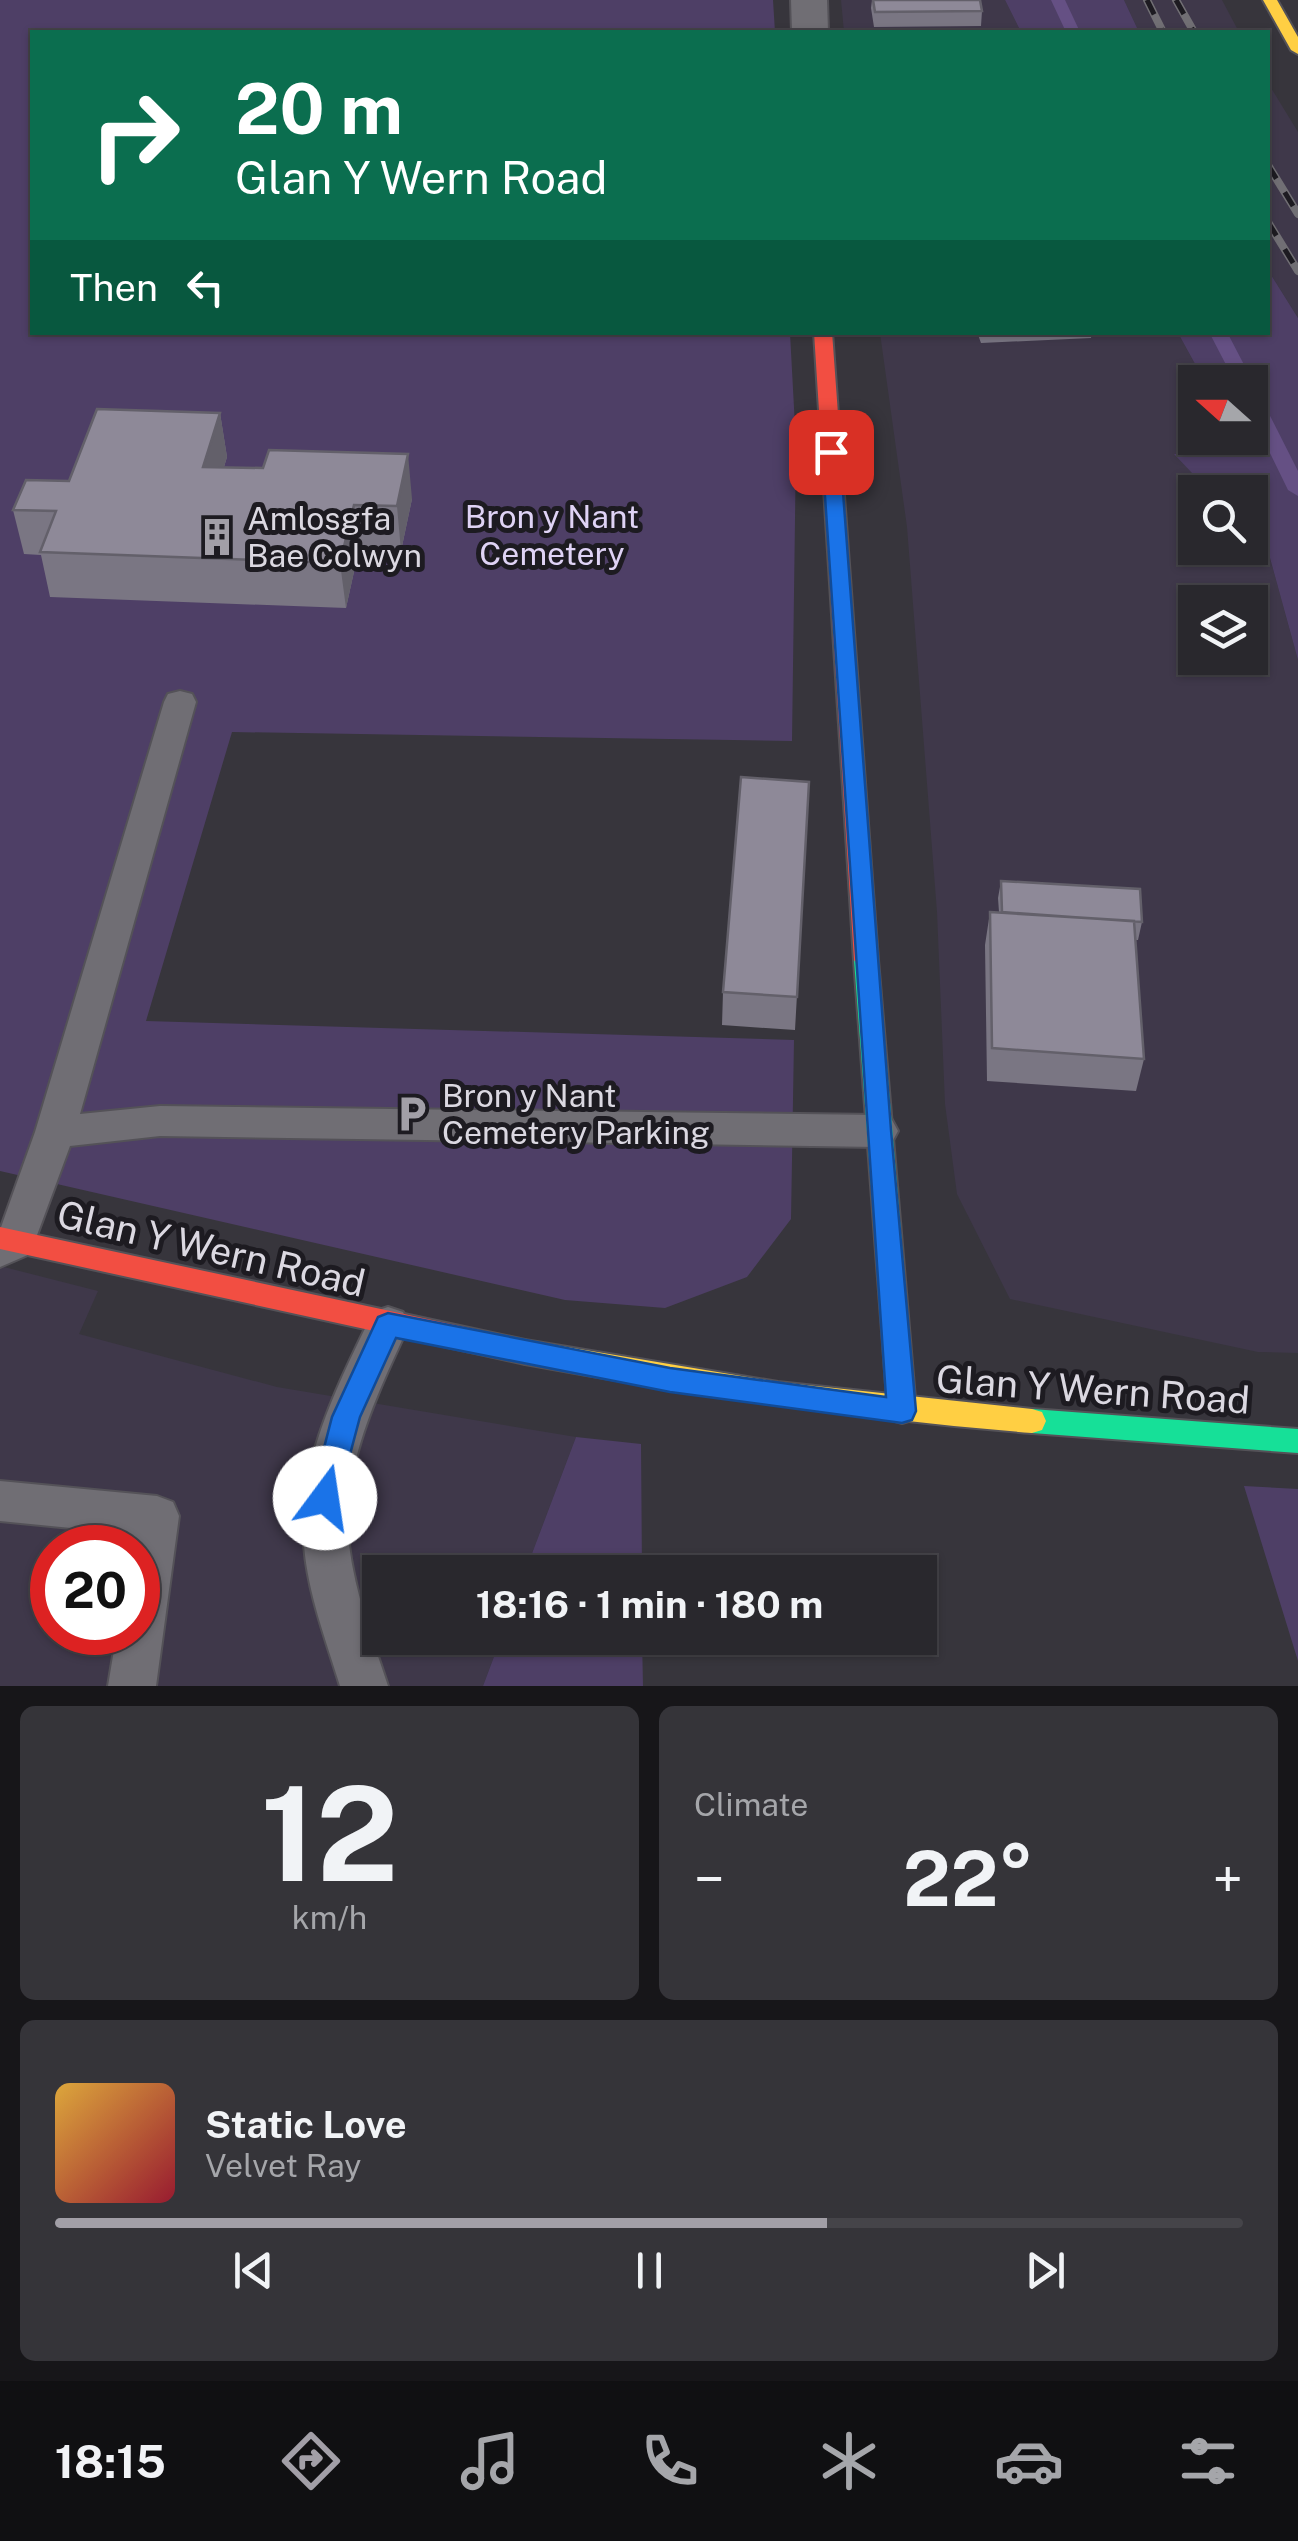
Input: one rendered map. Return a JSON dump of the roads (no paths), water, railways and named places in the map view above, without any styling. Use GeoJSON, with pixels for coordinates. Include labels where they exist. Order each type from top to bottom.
{"type":"FeatureCollection","features":[{"type":"Feature","properties":{"kind":"main road"},"geometry":{"type":"LineString","coordinates":[[1270,0],[1298,50]]}},
{"type":"Feature","properties":{"kind":"main road"},"geometry":{"type":"LineString","coordinates":[[823,335],[878,1130],[902,1411]]}},
{"type":"Feature","properties":{"kind":"main road","name":"Glan Y Wern Road"},"geometry":{"type":"LineString","coordinates":[[5,1243],[388,1325],[670,1380],[902,1411],[1298,1441]]}},
{"type":"Feature","properties":{"kind":"street"},"geometry":{"type":"LineString","coordinates":[[810,0],[810,30]]}},
{"type":"Feature","properties":{"kind":"lane"},"geometry":{"type":"LineString","coordinates":[[5,1243],[55,1132],[180,702]]}},
{"type":"Feature","properties":{"kind":"lane"},"geometry":{"type":"LineString","coordinates":[[55,1132],[160,1121],[878,1130]]}},
{"type":"Feature","properties":{"kind":"lane"},"geometry":{"type":"LineString","coordinates":[[364,1686],[330,1572],[325,1498],[346,1417],[388,1325]]}},
{"type":"Feature","properties":{"kind":"lane"},"geometry":{"type":"LineString","coordinates":[[0,1501],[157,1516],[132,1686]]}},
{"type":"Feature","properties":{"kind":"waterway"},"geometry":{"type":"LineString","coordinates":[[1058,0],[1072,30]]}},
{"type":"Feature","properties":{"kind":"waterway"},"geometry":{"type":"LineString","coordinates":[[1220,335],[1235,365]]}},
{"type":"Feature","properties":{"kind":"waterway"},"geometry":{"type":"LineString","coordinates":[[1268,430],[1298,490]]}},
{"type":"Feature","properties":{"kind":"railway"},"geometry":{"type":"LineString","coordinates":[[1147,0],[1162,30]]}},
{"type":"Feature","properties":{"kind":"railway"},"geometry":{"type":"LineString","coordinates":[[1176,0],[1193,30]]}},
{"type":"Feature","properties":{"kind":"railway"},"geometry":{"type":"LineString","coordinates":[[1270,168],[1298,214]]}},
{"type":"Feature","properties":{"kind":"railway"},"geometry":{"type":"LineString","coordinates":[[1270,225],[1298,271]]}},
{"type":"Feature","properties":{"kind":"place","name":"Amlosgfa Bae Colwyn"},"geometry":{"type":"Point","coordinates":[217,537]}},
{"type":"Feature","properties":{"kind":"place","name":"Bron y Nant Cemetery Parking"},"geometry":{"type":"Point","coordinates":[412,1114]}},
{"type":"Feature","properties":{"kind":"park label","name":"Bron y Nant Cemetery"},"geometry":{"type":"Point","coordinates":[552,536]}}]}
